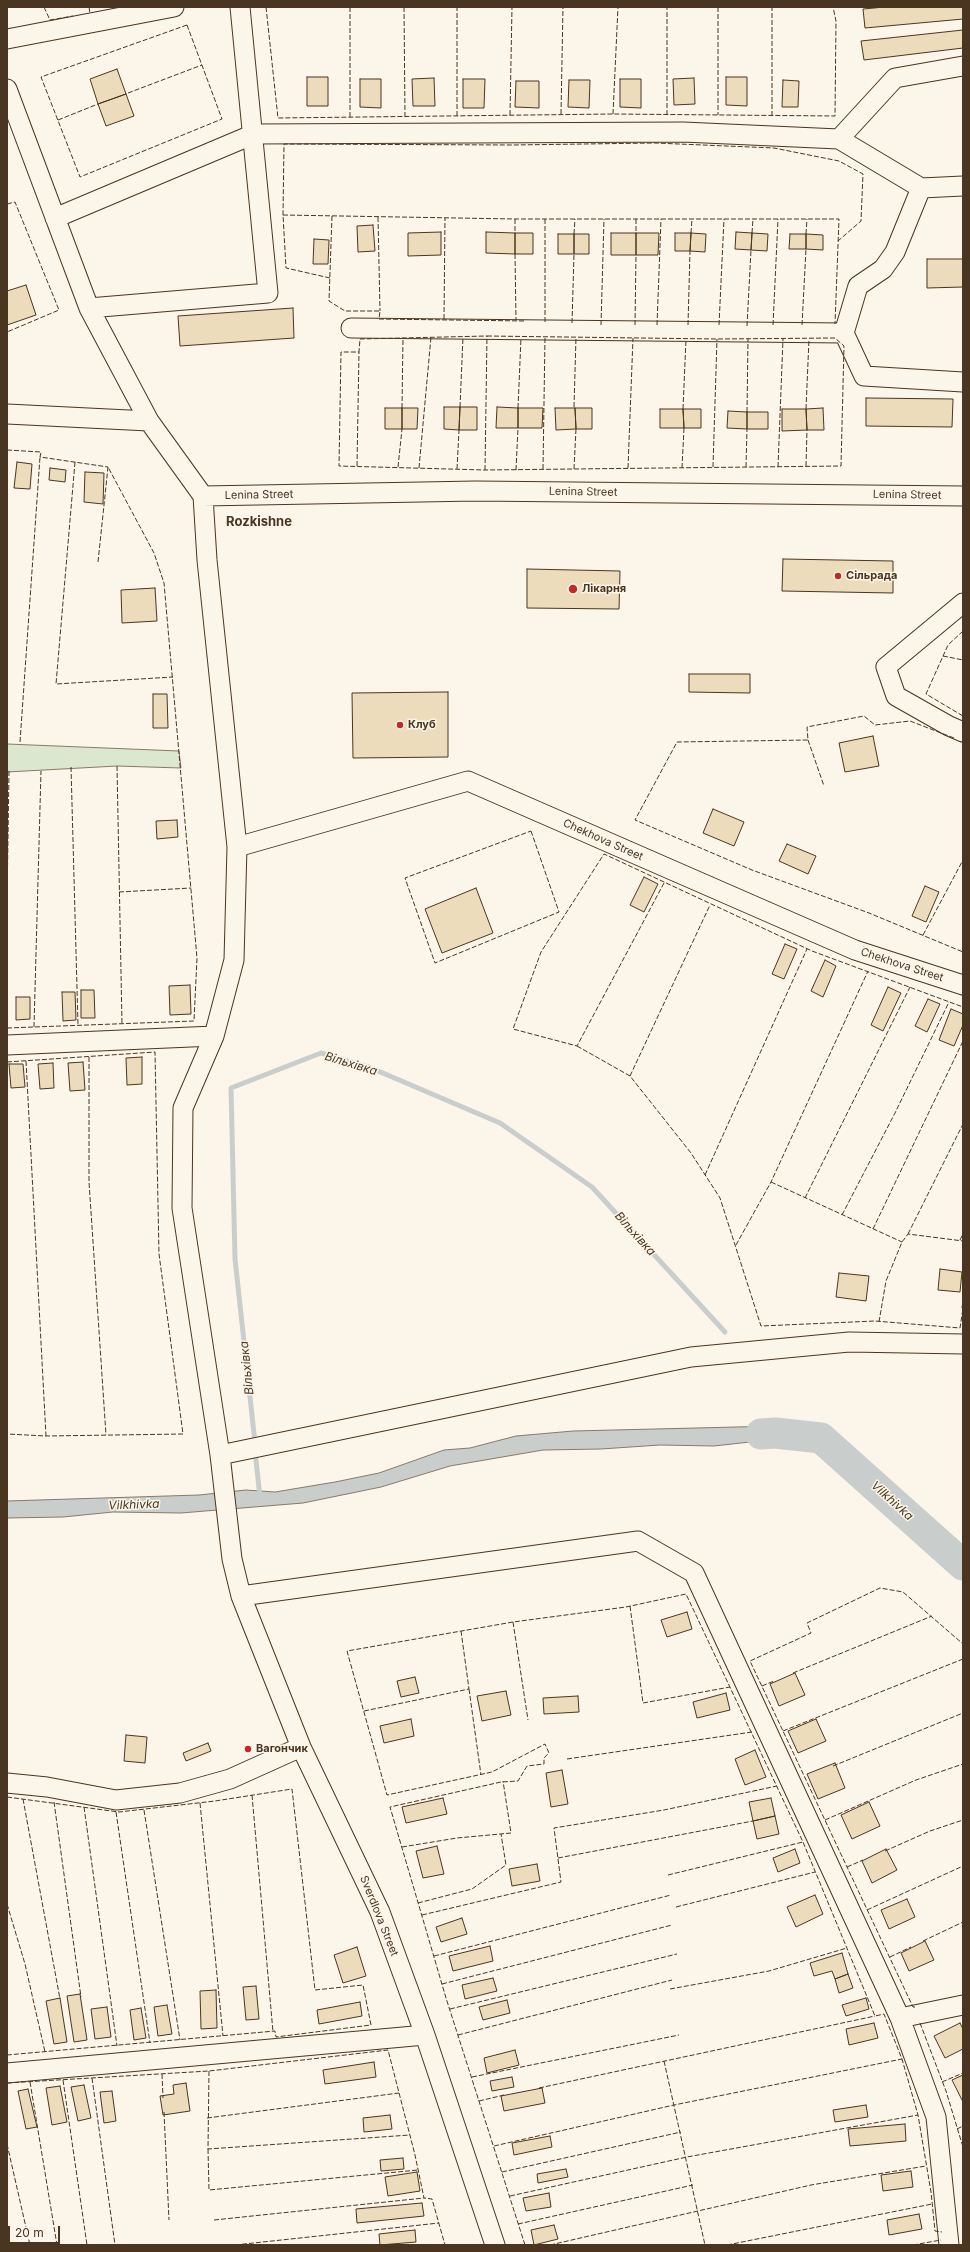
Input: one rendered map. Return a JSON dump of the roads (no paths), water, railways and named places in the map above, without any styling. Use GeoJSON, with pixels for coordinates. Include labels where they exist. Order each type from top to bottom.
{"type":"FeatureCollection","features":[{"type":"Feature","properties":{"kind":"street"},"geometry":{"type":"LineString","coordinates":[[7,38],[174,7]]}},
{"type":"Feature","properties":{"kind":"street"},"geometry":{"type":"LineString","coordinates":[[89,308],[268,293],[254,134],[240,7]]}},
{"type":"Feature","properties":{"kind":"street"},"geometry":{"type":"LineString","coordinates":[[839,139],[895,78],[963,66]]}},
{"type":"Feature","properties":{"kind":"street"},"geometry":{"type":"LineString","coordinates":[[7,89],[89,308],[149,421],[203,496]]}},
{"type":"Feature","properties":{"kind":"street"},"geometry":{"type":"LineString","coordinates":[[55,218],[254,134],[683,132],[839,139],[921,188],[963,186]]}},
{"type":"Feature","properties":{"kind":"street"},"geometry":{"type":"LineString","coordinates":[[921,188],[895,252],[884,269],[858,286],[844,333],[864,376],[963,382]]}},
{"type":"Feature","properties":{"kind":"street"},"geometry":{"type":"LineString","coordinates":[[351,328],[844,333]]}},
{"type":"Feature","properties":{"kind":"street"},"geometry":{"type":"LineString","coordinates":[[7,414],[149,421]]}},
{"type":"Feature","properties":{"kind":"street","name":"Lenina Street"},"geometry":{"type":"LineString","coordinates":[[203,496],[476,491],[963,496]]}},
{"type":"Feature","properties":{"kind":"street","name":"Sverdlova Street"},"geometry":{"type":"LineString","coordinates":[[203,496],[207,560],[237,847],[234,960],[214,1036],[183,1108],[182,1208],[220,1455],[221,1476],[232,1559],[241,1596],[302,1747],[380,1912],[425,2035],[495,2245]]}},
{"type":"Feature","properties":{"kind":"street"},"geometry":{"type":"LineString","coordinates":[[963,603],[886,667],[896,696],[949,726],[963,732]]}},
{"type":"Feature","properties":{"kind":"street","name":"Chekhova Street"},"geometry":{"type":"LineString","coordinates":[[237,847],[468,781],[854,950],[963,985]]}},
{"type":"Feature","properties":{"kind":"street"},"geometry":{"type":"LineString","coordinates":[[7,1045],[214,1036]]}},
{"type":"Feature","properties":{"kind":"street"},"geometry":{"type":"LineString","coordinates":[[220,1455],[692,1357],[849,1342],[963,1344]]}},
{"type":"Feature","properties":{"kind":"street"},"geometry":{"type":"LineString","coordinates":[[241,1596],[638,1541],[694,1573],[900,2018],[936,2117],[949,2245]]}},
{"type":"Feature","properties":{"kind":"street"},"geometry":{"type":"LineString","coordinates":[[7,1783],[47,1787],[116,1800],[180,1793],[230,1779],[302,1747]]}},
{"type":"Feature","properties":{"kind":"street"},"geometry":{"type":"LineString","coordinates":[[900,2018],[963,2005]]}},
{"type":"Feature","properties":{"kind":"street"},"geometry":{"type":"LineString","coordinates":[[7,2073],[425,2035]]}},
{"type":"Feature","properties":{"kind":"water"},"geometry":{"type":"Polygon","coordinates":[[[778,1426],[804,1429],[801,1441],[759,1441],[714,1446],[660,1445],[601,1449],[543,1450],[450,1466],[381,1487],[303,1503],[181,1513],[113,1512],[63,1517],[7,1518],[7,1501],[199,1495],[246,1490],[275,1492],[379,1473],[444,1450],[470,1448],[516,1436],[573,1431],[778,1426]]]}},
{"type":"Feature","properties":{"kind":"waterway","name":"Вільхівка"},"geometry":{"type":"LineString","coordinates":[[255,1443],[235,1259],[231,1088],[321,1053],[371,1068],[500,1123],[592,1187],[725,1332]]}},
{"type":"Feature","properties":{"kind":"waterway","name":"Vilkhivka"},"geometry":{"type":"LineString","coordinates":[[761,1434],[775,1433],[821,1438],[963,1565]]}},
{"type":"Feature","properties":{"kind":"waterway","name":"Вільхівка"},"geometry":{"type":"LineString","coordinates":[[255,1451],[260,1497]]}},
{"type":"Feature","properties":{"kind":"place","name":"Сільрада"},"geometry":{"type":"Point","coordinates":[838,576]}},
{"type":"Feature","properties":{"kind":"place","name":"Лікарня"},"geometry":{"type":"Point","coordinates":[573,589]}},
{"type":"Feature","properties":{"kind":"place","name":"Клуб"},"geometry":{"type":"Point","coordinates":[400,725]}},
{"type":"Feature","properties":{"kind":"place","name":"Вагончик"},"geometry":{"type":"Point","coordinates":[248,1749]}},
{"type":"Feature","properties":{"kind":"district","name":"Rozkishne"},"geometry":{"type":"Point","coordinates":[259,522]}}]}
